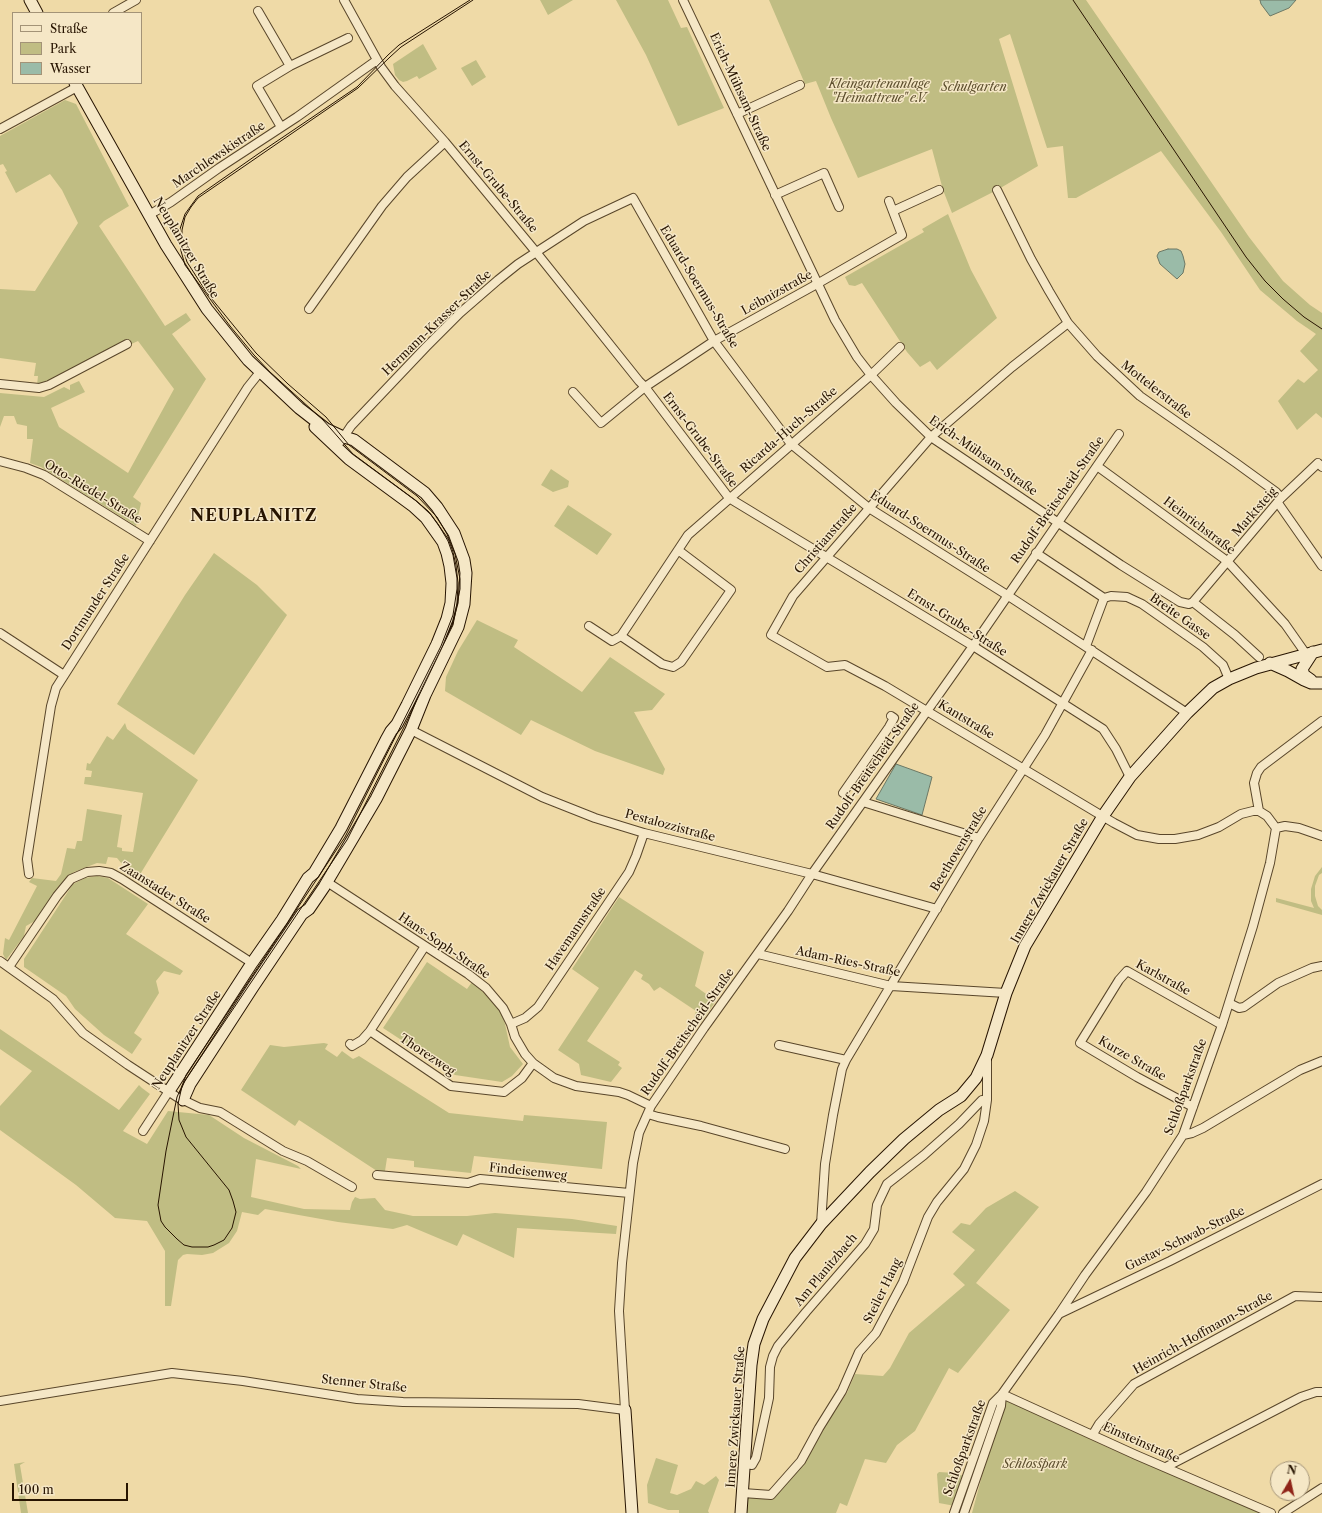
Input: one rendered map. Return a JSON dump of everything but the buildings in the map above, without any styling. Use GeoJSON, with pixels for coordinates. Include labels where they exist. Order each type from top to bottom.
{"type":"FeatureCollection","features":[{"type":"Feature","properties":{"kind":"street"},"geometry":{"type":"LineString","coordinates":[[30,0],[36,12]]}},
{"type":"Feature","properties":{"kind":"street"},"geometry":{"type":"LineString","coordinates":[[115,12],[136,0]]}},
{"type":"Feature","properties":{"kind":"street"},"geometry":{"type":"LineString","coordinates":[[344,0],[377,60]]}},
{"type":"Feature","properties":{"kind":"street","name":"Erich-Mühsam-Straße"},"geometry":{"type":"LineString","coordinates":[[683,0],[835,320],[857,357],[871,375],[896,403],[931,437],[1121,565],[1180,602],[1189,604],[1193,602],[1235,635],[1259,657]]}},
{"type":"Feature","properties":{"kind":"street"},"geometry":{"type":"LineString","coordinates":[[258,11],[290,66]]}},
{"type":"Feature","properties":{"kind":"street","name":"Marchlewskistraße"},"geometry":{"type":"LineString","coordinates":[[281,127],[257,86],[290,66],[348,38]]}},
{"type":"Feature","properties":{"kind":"street","name":"Ernst-Grube-Straße"},"geometry":{"type":"LineString","coordinates":[[377,60],[395,86],[445,142],[536,252],[639,381],[646,386],[729,498],[973,646],[1102,729],[1116,748],[1130,778]]}},
{"type":"Feature","properties":{"kind":"street","name":"Marchlewskistraße"},"geometry":{"type":"LineString","coordinates":[[150,215],[303,113],[377,60]]}},
{"type":"Feature","properties":{"kind":"street"},"geometry":{"type":"LineString","coordinates":[[0,129],[76,85]]}},
{"type":"Feature","properties":{"kind":"street","name":"Neuplanitzer Straße"},"geometry":{"type":"LineString","coordinates":[[76,85],[166,245],[207,309],[248,360],[300,408],[326,429],[354,440],[425,493],[437,507],[454,534],[464,560],[466,586],[461,617],[425,694],[411,730],[376,800],[327,882],[309,909],[302,914],[264,971],[190,1084],[183,1100]]}},
{"type":"Feature","properties":{"kind":"street"},"geometry":{"type":"LineString","coordinates":[[737,114],[800,86]]}},
{"type":"Feature","properties":{"kind":"street"},"geometry":{"type":"LineString","coordinates":[[309,309],[382,206],[407,177],[445,142]]}},
{"type":"Feature","properties":{"kind":"street"},"geometry":{"type":"LineString","coordinates":[[775,195],[824,173],[839,207]]}},
{"type":"Feature","properties":{"kind":"street"},"geometry":{"type":"LineString","coordinates":[[893,210],[939,190]]}},
{"type":"Feature","properties":{"kind":"street","name":"Mottelerstraße"},"geometry":{"type":"LineString","coordinates":[[998,190],[1031,259],[1068,323],[1097,356],[1140,396],[1276,492],[1322,566]]}},
{"type":"Feature","properties":{"kind":"street","name":"Hermann-Krasser-Straße"},"geometry":{"type":"LineString","coordinates":[[334,446],[345,437],[351,426],[384,390],[460,313],[498,280],[536,252],[584,221],[633,198]]}},
{"type":"Feature","properties":{"kind":"street","name":"Eduard-Soermus-Straße"},"geometry":{"type":"LineString","coordinates":[[633,198],[714,341],[791,444],[868,508],[1007,595],[1187,713]]}},
{"type":"Feature","properties":{"kind":"street","name":"Leibnizstraße"},"geometry":{"type":"LineString","coordinates":[[573,392],[601,423],[646,386],[714,341],[902,235],[889,202]]}},
{"type":"Feature","properties":{"kind":"street","name":"Christianstraße"},"geometry":{"type":"LineString","coordinates":[[771,634],[793,596],[931,437],[1012,367],[1068,323]]}},
{"type":"Feature","properties":{"kind":"street"},"geometry":{"type":"LineString","coordinates":[[0,384],[39,388],[49,385],[127,344]]}},
{"type":"Feature","properties":{"kind":"street","name":"Ricarda-Huch-Straße"},"geometry":{"type":"LineString","coordinates":[[621,636],[688,535],[871,375],[900,347]]}},
{"type":"Feature","properties":{"kind":"street","name":"Dortmunder Straße"},"geometry":{"type":"LineString","coordinates":[[29,874],[28,859],[51,706],[56,688],[248,388],[260,372]]}},
{"type":"Feature","properties":{"kind":"street","name":"Neuplanitzer Straße"},"geometry":{"type":"LineString","coordinates":[[143,1131],[308,878],[314,873],[341,828],[390,731],[397,724],[437,644],[447,619],[452,600],[450,566],[443,542],[421,513],[334,446],[310,423],[300,408]]}},
{"type":"Feature","properties":{"kind":"street","name":"Rudolf-Breitscheid-Straße"},"geometry":{"type":"LineString","coordinates":[[625,1410],[619,1311],[629,1194],[639,1133],[650,1110],[699,1034],[758,954],[812,874],[926,710],[973,646],[1119,434]]}},
{"type":"Feature","properties":{"kind":"street","name":"Otto-Riedel-Straße"},"geometry":{"type":"LineString","coordinates":[[0,461],[26,468],[44,475],[150,541]]}},
{"type":"Feature","properties":{"kind":"street","name":"Marktsteig"},"geometry":{"type":"LineString","coordinates":[[1193,602],[1280,500],[1318,463],[1322,467]]}},
{"type":"Feature","properties":{"kind":"street","name":"Heinrichstraße"},"geometry":{"type":"LineString","coordinates":[[1098,466],[1227,561],[1313,652]]}},
{"type":"Feature","properties":{"kind":"street"},"geometry":{"type":"LineString","coordinates":[[589,626],[612,641],[621,636],[662,664],[673,667],[681,662],[731,590],[678,550]]}},
{"type":"Feature","properties":{"kind":"street"},"geometry":{"type":"LineString","coordinates":[[1036,553],[1104,598],[1089,648]]}},
{"type":"Feature","properties":{"kind":"street","name":"Breite Gasse"},"geometry":{"type":"LineString","coordinates":[[1104,598],[1111,596],[1127,598],[1142,604],[1203,647],[1223,665],[1229,679]]}},
{"type":"Feature","properties":{"kind":"street"},"geometry":{"type":"LineString","coordinates":[[0,633],[64,675]]}},
{"type":"Feature","properties":{"kind":"street","name":"Kantstraße"},"geometry":{"type":"LineString","coordinates":[[771,634],[827,667],[845,664],[926,710],[1137,835],[1159,839],[1175,839],[1198,835],[1219,827],[1241,814],[1259,811]]}},
{"type":"Feature","properties":{"kind":"street","name":"Beethovenstraße"},"geometry":{"type":"LineString","coordinates":[[821,1224],[825,1164],[832,1115],[842,1069],[846,1060],[979,838],[1045,735],[1089,648]]}},
{"type":"Feature","properties":{"kind":"street"},"geometry":{"type":"LineString","coordinates":[[1313,652],[1304,664],[1303,672],[1309,679],[1320,683]]}},
{"type":"Feature","properties":{"kind":"street","name":"Innere Zwickauer Straße"},"geometry":{"type":"LineString","coordinates":[[741,1513],[751,1365],[754,1344],[763,1319],[795,1258],[821,1224],[904,1139],[939,1110],[961,1096],[976,1078],[987,1055],[1006,993],[1025,946],[1103,816],[1130,778],[1187,713],[1213,688],[1244,672],[1270,663],[1313,652]]}},
{"type":"Feature","properties":{"kind":"street"},"geometry":{"type":"LineString","coordinates":[[1270,663],[1304,680],[1312,683],[1320,683]]}},
{"type":"Feature","properties":{"kind":"street","name":"Rudolf-Breitscheid-Straße"},"geometry":{"type":"LineString","coordinates":[[844,793],[894,718],[891,716]]}},
{"type":"Feature","properties":{"kind":"street"},"geometry":{"type":"LineString","coordinates":[[1322,721],[1261,767],[1257,773],[1254,783],[1259,811],[1267,816],[1276,828],[1285,826],[1322,836]]}},
{"type":"Feature","properties":{"kind":"street"},"geometry":{"type":"LineString","coordinates":[[397,724],[411,730]]}},
{"type":"Feature","properties":{"kind":"street","name":"Pestalozzistraße"},"geometry":{"type":"LineString","coordinates":[[411,730],[542,797],[595,818],[644,833],[812,874],[937,909]]}},
{"type":"Feature","properties":{"kind":"street"},"geometry":{"type":"LineString","coordinates":[[863,802],[979,838]]}},
{"type":"Feature","properties":{"kind":"street","name":"Schloßparkstraße"},"geometry":{"type":"LineString","coordinates":[[954,1513],[993,1403],[1002,1394],[1085,1275],[1146,1192],[1183,1135],[1222,1025],[1253,926],[1270,863],[1276,828]]}},
{"type":"Feature","properties":{"kind":"street","name":"Havemannstraße"},"geometry":{"type":"LineString","coordinates":[[511,1024],[526,1018],[538,1007],[629,872],[644,833]]}},
{"type":"Feature","properties":{"kind":"street","name":"Zaanstader Straße"},"geometry":{"type":"LineString","coordinates":[[9,967],[57,896],[71,879],[87,872],[100,871],[111,873],[252,963]]}},
{"type":"Feature","properties":{"kind":"street"},"geometry":{"type":"LineString","coordinates":[[314,873],[327,882]]}},
{"type":"Feature","properties":{"kind":"street","name":"Hans-Soph-Straße"},"geometry":{"type":"LineString","coordinates":[[327,882],[468,974],[486,988],[504,1008],[519,1045],[533,1063],[554,1078],[576,1086],[619,1092],[628,1095],[650,1110]]}},
{"type":"Feature","properties":{"kind":"street"},"geometry":{"type":"LineString","coordinates":[[350,1044],[352,1046],[370,1031],[425,946]]}},
{"type":"Feature","properties":{"kind":"street","name":"Adam-Ries-Straße"},"geometry":{"type":"LineString","coordinates":[[758,954],[891,986],[1006,993]]}},
{"type":"Feature","properties":{"kind":"street"},"geometry":{"type":"LineString","coordinates":[[0,961],[53,999],[83,1033],[177,1098],[200,1108],[220,1112],[283,1151],[308,1161],[352,1187]]}},
{"type":"Feature","properties":{"kind":"street"},"geometry":{"type":"LineString","coordinates":[[252,963],[264,971]]}},
{"type":"Feature","properties":{"kind":"street"},"geometry":{"type":"LineString","coordinates":[[1229,1003],[1239,1008],[1244,1007],[1278,984],[1312,968],[1322,966]]}},
{"type":"Feature","properties":{"kind":"street","name":"Karlstraße"},"geometry":{"type":"LineString","coordinates":[[1080,1043],[1119,980],[1127,971],[1222,1025]]}},
{"type":"Feature","properties":{"kind":"street","name":"Thorezweg"},"geometry":{"type":"LineString","coordinates":[[370,1031],[451,1086],[504,1092],[522,1078],[533,1063]]}},
{"type":"Feature","properties":{"kind":"street","name":"Kurze Straße"},"geometry":{"type":"LineString","coordinates":[[1080,1043],[1137,1077],[1193,1107]]}},
{"type":"Feature","properties":{"kind":"street"},"geometry":{"type":"LineString","coordinates":[[779,1046],[846,1060]]}},
{"type":"Feature","properties":{"kind":"street","name":"Steiler Hang"},"geometry":{"type":"LineString","coordinates":[[743,1493],[770,1495],[801,1461],[842,1391],[859,1352],[876,1334],[895,1299],[910,1266],[928,1217],[937,1202],[964,1169],[976,1145],[984,1121],[987,1100],[987,1055]]}},
{"type":"Feature","properties":{"kind":"street"},"geometry":{"type":"LineString","coordinates":[[1183,1135],[1203,1128],[1300,1070],[1322,1061]]}},
{"type":"Feature","properties":{"kind":"street","name":"Am Planitzbach"},"geometry":{"type":"LineString","coordinates":[[745,1464],[752,1465],[756,1458],[769,1398],[770,1367],[778,1346],[865,1244],[874,1229],[877,1205],[887,1184],[960,1124],[982,1100],[987,1100]]}},
{"type":"Feature","properties":{"kind":"street","name":"Rudolf-Breitscheid-Straße"},"geometry":{"type":"LineString","coordinates":[[650,1110],[658,1117],[701,1126],[785,1149]]}},
{"type":"Feature","properties":{"kind":"street","name":"Findeisenweg"},"geometry":{"type":"LineString","coordinates":[[377,1175],[468,1183],[480,1179],[629,1194]]}},
{"type":"Feature","properties":{"kind":"street","name":"Gustav-Schwab-Straße"},"geometry":{"type":"LineString","coordinates":[[1059,1314],[1170,1261],[1322,1184]]}},
{"type":"Feature","properties":{"kind":"street","name":"Heinrich-Hoffmann-Straße"},"geometry":{"type":"LineString","coordinates":[[1092,1434],[1134,1384],[1295,1296],[1322,1297]]}},
{"type":"Feature","properties":{"kind":"street","name":"Stenner Straße"},"geometry":{"type":"LineString","coordinates":[[0,1401],[172,1372],[243,1380],[357,1399],[403,1402],[578,1404],[625,1410]]}},
{"type":"Feature","properties":{"kind":"street"},"geometry":{"type":"LineString","coordinates":[[1166,1467],[1301,1397],[1316,1392],[1322,1392]]}},
{"type":"Feature","properties":{"kind":"street","name":"Schloßparkstraße"},"geometry":{"type":"LineString","coordinates":[[964,1513],[1001,1406],[1002,1394]]}},
{"type":"Feature","properties":{"kind":"street","name":"Einsteinstraße"},"geometry":{"type":"LineString","coordinates":[[1002,1394],[1271,1513]]}},
{"type":"Feature","properties":{"kind":"street"},"geometry":{"type":"LineString","coordinates":[[625,1410],[632,1513]]}},
{"type":"Feature","properties":{"kind":"street"},"geometry":{"type":"LineString","coordinates":[[1283,1513],[1322,1488]]}},
{"type":"Feature","properties":{"kind":"green space"},"geometry":{"type":"Polygon","coordinates":[[[540,0],[573,0],[548,15],[540,0]]]}},
{"type":"Feature","properties":{"kind":"green space"},"geometry":{"type":"Polygon","coordinates":[[[616,0],[668,0],[681,28],[687,27],[724,108],[678,126],[646,55],[616,0]]]}},
{"type":"Feature","properties":{"kind":"green space"},"geometry":{"type":"Polygon","coordinates":[[[769,0],[1086,0],[1249,237],[1283,281],[1310,305],[1322,313],[1322,418],[1316,413],[1297,430],[1278,401],[1298,379],[1304,383],[1318,370],[1300,351],[1316,334],[1297,321],[1260,290],[1221,232],[1161,151],[1076,198],[1068,198],[1063,146],[1047,148],[1010,34],[999,39],[1038,166],[997,190],[952,213],[943,190],[932,149],[858,178],[816,81],[805,84],[769,0]]]}},
{"type":"Feature","properties":{"kind":"green space"},"geometry":{"type":"Polygon","coordinates":[[[423,44],[437,69],[419,79],[417,76],[403,82],[399,80],[395,75],[393,64],[423,44]]]}},
{"type":"Feature","properties":{"kind":"green space"},"geometry":{"type":"Polygon","coordinates":[[[476,60],[486,77],[472,86],[461,68],[476,60]]]}},
{"type":"Feature","properties":{"kind":"green space"},"geometry":{"type":"Polygon","coordinates":[[[65,100],[76,104],[129,206],[104,221],[99,226],[165,326],[186,313],[191,320],[172,334],[206,379],[133,497],[141,503],[136,526],[41,467],[30,463],[33,439],[27,439],[27,426],[17,424],[14,416],[4,416],[0,427],[0,393],[44,397],[64,387],[70,390],[70,385],[79,381],[85,392],[51,408],[59,427],[128,473],[174,389],[138,341],[47,383],[37,385],[38,376],[34,376],[36,363],[0,358],[0,289],[35,291],[78,223],[62,190],[50,174],[16,193],[5,172],[7,171],[3,164],[0,165],[0,136],[65,100]]]}},
{"type":"Feature","properties":{"kind":"green space"},"geometry":{"type":"Polygon","coordinates":[[[948,214],[971,270],[997,318],[937,370],[930,361],[920,367],[907,352],[862,283],[855,286],[849,285],[845,277],[924,232],[922,229],[948,214]]]}},
{"type":"Feature","properties":{"kind":"green space"},"geometry":{"type":"Polygon","coordinates":[[[551,469],[569,481],[568,487],[553,492],[541,485],[551,469]]]}},
{"type":"Feature","properties":{"kind":"green space"},"geometry":{"type":"Polygon","coordinates":[[[568,505],[612,534],[597,555],[554,526],[568,505]]]}},
{"type":"Feature","properties":{"kind":"green space"},"geometry":{"type":"Polygon","coordinates":[[[214,553],[257,585],[287,615],[194,755],[117,704],[185,595],[214,553]]]}},
{"type":"Feature","properties":{"kind":"green space"},"geometry":{"type":"Polygon","coordinates":[[[477,620],[518,640],[514,647],[582,692],[610,657],[665,694],[652,710],[634,712],[665,769],[663,775],[595,751],[531,720],[521,735],[445,691],[446,677],[458,651],[477,620]]]}},
{"type":"Feature","properties":{"kind":"green space"},"geometry":{"type":"Polygon","coordinates":[[[125,723],[127,729],[198,780],[139,876],[122,864],[117,858],[108,857],[106,864],[97,863],[74,872],[59,886],[35,921],[26,926],[24,936],[6,960],[3,954],[5,938],[9,940],[37,886],[29,882],[32,878],[56,881],[61,874],[67,848],[75,849],[77,841],[82,841],[87,809],[122,815],[117,847],[122,848],[122,851],[133,852],[143,793],[84,784],[85,777],[91,777],[92,771],[86,770],[87,763],[90,764],[107,736],[113,740],[125,723]]]}},
{"type":"Feature","properties":{"kind":"green space"},"geometry":{"type":"Polygon","coordinates":[[[1322,867],[1322,873],[1319,875],[1315,886],[1315,896],[1318,906],[1322,910],[1322,915],[1276,902],[1276,898],[1314,908],[1311,901],[1311,889],[1315,876],[1322,867]]]}},
{"type":"Feature","properties":{"kind":"green space"},"geometry":{"type":"Polygon","coordinates":[[[97,876],[108,878],[148,904],[126,934],[183,971],[180,975],[164,971],[156,981],[159,993],[134,1033],[142,1039],[132,1054],[104,1035],[75,1009],[66,996],[24,967],[24,959],[73,884],[85,878],[97,876]]]}},
{"type":"Feature","properties":{"kind":"green space"},"geometry":{"type":"Polygon","coordinates":[[[619,897],[704,952],[695,986],[716,1001],[701,1022],[694,1017],[696,1011],[660,987],[654,991],[649,984],[641,979],[643,975],[635,970],[587,1041],[620,1062],[618,1065],[622,1068],[611,1082],[581,1075],[579,1064],[558,1050],[599,988],[572,969],[619,897]]]}},
{"type":"Feature","properties":{"kind":"green space"},"geometry":{"type":"Polygon","coordinates":[[[427,962],[467,989],[472,982],[491,999],[500,1010],[510,1047],[523,1064],[512,1076],[502,1082],[455,1075],[383,1028],[427,962]]]}},
{"type":"Feature","properties":{"kind":"green space"},"geometry":{"type":"Polygon","coordinates":[[[0,1029],[119,1110],[139,1085],[150,1094],[123,1131],[147,1144],[168,1111],[209,1115],[244,1138],[298,1166],[301,1169],[256,1159],[251,1197],[304,1209],[350,1210],[355,1197],[360,1199],[375,1198],[385,1210],[413,1216],[467,1216],[495,1213],[572,1219],[617,1226],[616,1234],[517,1228],[514,1258],[463,1234],[457,1246],[407,1225],[393,1229],[338,1222],[265,1209],[258,1215],[242,1212],[237,1231],[229,1243],[213,1253],[202,1255],[187,1254],[183,1255],[178,1260],[171,1306],[165,1306],[165,1251],[147,1221],[115,1218],[76,1185],[0,1130],[0,1106],[32,1071],[0,1049],[0,1029]]]}},
{"type":"Feature","properties":{"kind":"green space"},"geometry":{"type":"Polygon","coordinates":[[[324,1043],[328,1044],[325,1049],[337,1057],[342,1051],[353,1059],[359,1056],[449,1113],[523,1121],[524,1115],[607,1122],[602,1169],[474,1156],[471,1173],[414,1167],[414,1161],[387,1158],[385,1171],[377,1171],[299,1120],[295,1126],[241,1090],[270,1045],[284,1047],[324,1043]]]}},
{"type":"Feature","properties":{"kind":"green space"},"geometry":{"type":"Polygon","coordinates":[[[1015,1191],[1039,1207],[976,1283],[1010,1310],[958,1373],[949,1368],[915,1431],[897,1445],[886,1463],[865,1459],[847,1506],[840,1503],[836,1513],[746,1513],[748,1496],[770,1500],[801,1462],[847,1393],[855,1374],[883,1376],[890,1368],[909,1333],[965,1285],[953,1274],[975,1250],[952,1232],[961,1223],[970,1225],[986,1208],[1015,1191]]]}},
{"type":"Feature","properties":{"kind":"green space","name":"Schlosspark"},"geometry":{"type":"Polygon","coordinates":[[[1006,1400],[1107,1447],[1260,1513],[972,1513],[987,1457],[1006,1400]]]}},
{"type":"Feature","properties":{"kind":"green space"},"geometry":{"type":"Polygon","coordinates":[[[656,1458],[678,1465],[670,1493],[677,1495],[691,1489],[696,1481],[704,1485],[716,1476],[719,1480],[708,1511],[709,1513],[679,1513],[679,1510],[668,1510],[648,1503],[647,1485],[656,1458]]]}},
{"type":"Feature","properties":{"kind":"green space"},"geometry":{"type":"Polygon","coordinates":[[[25,1462],[20,1465],[28,1513],[21,1513],[14,1464],[25,1462]]]}},
{"type":"Feature","properties":{"kind":"green space"},"geometry":{"type":"Polygon","coordinates":[[[939,1472],[955,1473],[964,1476],[955,1506],[939,1503],[937,1474],[939,1472]]]}},
{"type":"Feature","properties":{"kind":"water"},"geometry":{"type":"Polygon","coordinates":[[[1260,0],[1296,0],[1289,8],[1270,16],[1261,4],[1260,0]]]}},
{"type":"Feature","properties":{"kind":"water"},"geometry":{"type":"Polygon","coordinates":[[[1168,249],[1177,249],[1181,251],[1183,256],[1185,264],[1183,273],[1177,279],[1160,264],[1157,256],[1159,252],[1168,249]]]}},
{"type":"Feature","properties":{"kind":"water"},"geometry":{"type":"Polygon","coordinates":[[[896,764],[932,777],[922,815],[876,799],[896,764]]]}},
{"type":"Feature","properties":{"kind":"tram line"},"geometry":{"type":"LineString","coordinates":[[470,0],[399,45],[357,87],[198,196],[185,214],[180,229],[179,235],[181,251],[185,265],[230,326],[270,372],[323,420],[353,454],[428,511],[448,541],[453,555],[457,578],[453,615],[441,646],[345,837],[186,1075],[182,1086],[178,1104],[179,1120],[186,1137],[229,1190],[236,1212],[232,1228],[224,1240],[208,1247],[192,1247],[184,1245],[165,1227],[161,1221],[158,1205],[166,1151],[177,1097],[182,1086],[186,1079],[347,840],[453,625],[460,589],[460,579],[455,554],[447,534],[437,517],[417,496],[349,445],[326,417],[288,384],[256,353],[207,293],[187,262],[182,245],[182,230],[185,217],[198,198],[358,88],[401,47],[473,0]]}},
{"type":"Feature","properties":{"kind":"tram line"},"geometry":{"type":"LineString","coordinates":[[1073,0],[1246,257],[1265,281],[1283,299],[1304,317],[1322,329]]}},
{"type":"Feature","properties":{"kind":"district","name":"NEUPLANITZ"},"geometry":{"type":"Point","coordinates":[254,516]}},
{"type":"Feature","properties":{"kind":"park label","name":"Schulgarten"},"geometry":{"type":"Point","coordinates":[974,88]}},
{"type":"Feature","properties":{"kind":"park label","name":"Kleingartenanlage \"Heimattreue\" e.V."},"geometry":{"type":"Point","coordinates":[879,92]}}]}
